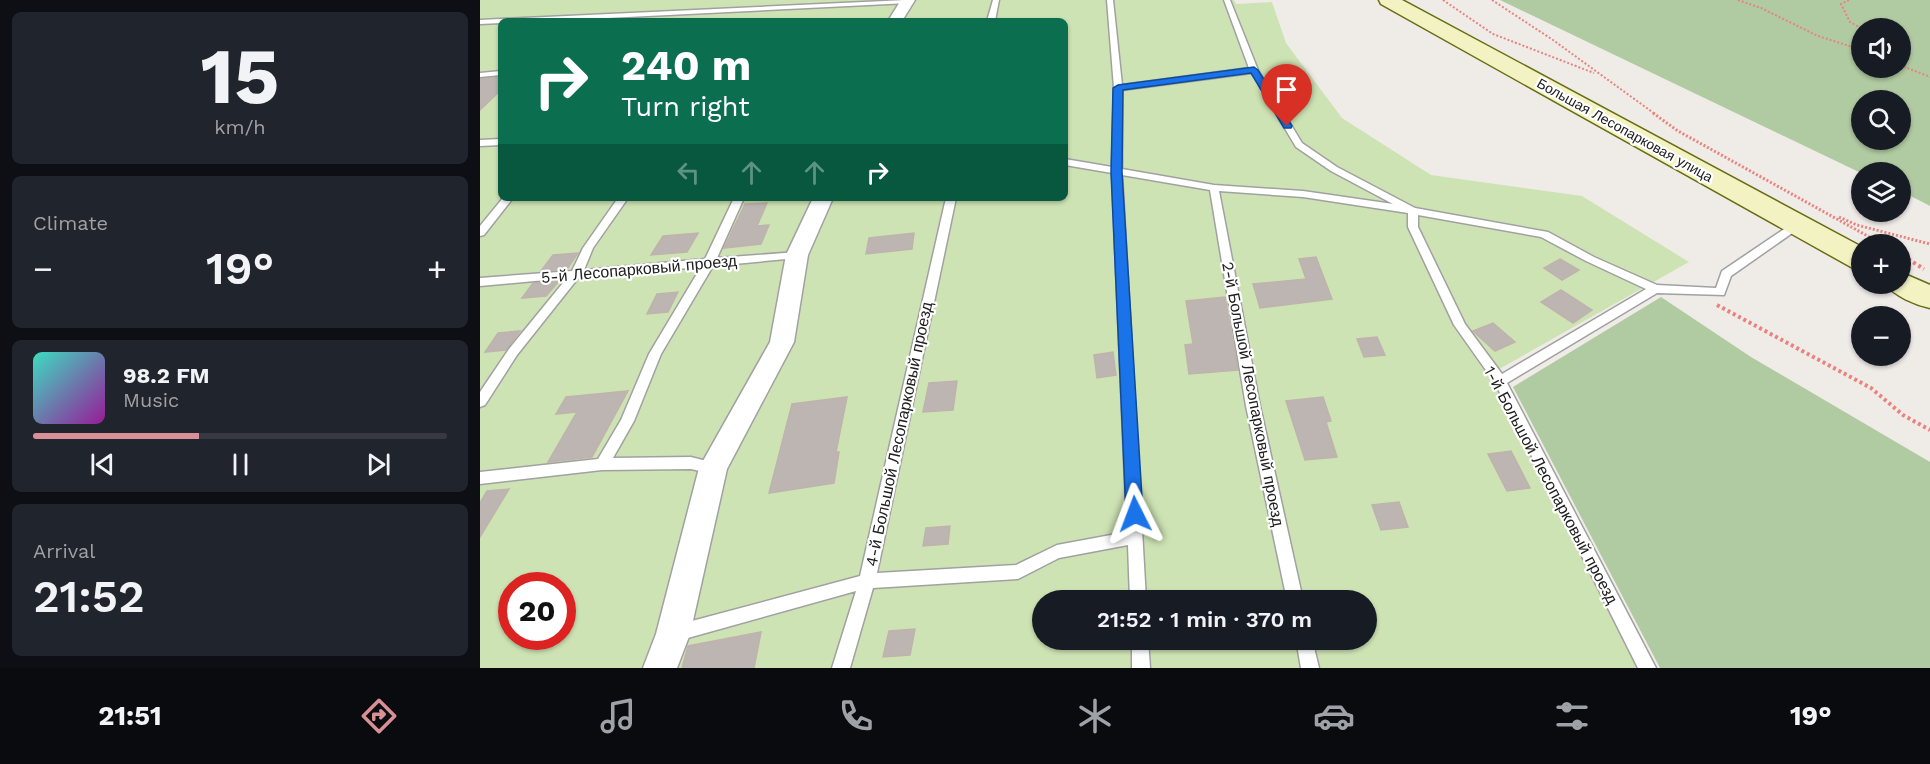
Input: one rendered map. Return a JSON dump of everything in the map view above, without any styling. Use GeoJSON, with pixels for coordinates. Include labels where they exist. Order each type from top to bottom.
{"type":"FeatureCollection","features":[{"type":"Feature","properties":{"kind":"main road","name":"Большая Лесопарковая улица"},"geometry":{"type":"LineString","coordinates":[[1388,0],[1851,254]]}},
{"type":"Feature","properties":{"kind":"main road"},"geometry":{"type":"LineString","coordinates":[[1911,288],[1930,298]]}},
{"type":"Feature","properties":{"kind":"street"},"geometry":{"type":"LineString","coordinates":[[898,18],[907,1]]}},
{"type":"Feature","properties":{"kind":"street"},"geometry":{"type":"LineString","coordinates":[[660,668],[673,634],[713,468],[782,342],[797,255],[821,201]]}},
{"type":"Feature","properties":{"kind":"lane"},"geometry":{"type":"LineString","coordinates":[[992,18],[996,0]]}},
{"type":"Feature","properties":{"kind":"lane"},"geometry":{"type":"LineString","coordinates":[[1110,0],[1118,88],[1117,172],[1138,590]]}},
{"type":"Feature","properties":{"kind":"lane"},"geometry":{"type":"LineString","coordinates":[[1227,0],[1254,70],[1299,145],[1334,169],[1413,211]]}},
{"type":"Feature","properties":{"kind":"lane"},"geometry":{"type":"LineString","coordinates":[[561,18],[907,1]]}},
{"type":"Feature","properties":{"kind":"lane"},"geometry":{"type":"LineString","coordinates":[[480,22],[498,21]]}},
{"type":"Feature","properties":{"kind":"lane"},"geometry":{"type":"LineString","coordinates":[[1118,88],[1254,70]]}},
{"type":"Feature","properties":{"kind":"lane"},"geometry":{"type":"LineString","coordinates":[[480,75],[498,73]]}},
{"type":"Feature","properties":{"kind":"lane"},"geometry":{"type":"LineString","coordinates":[[480,143],[498,142]]}},
{"type":"Feature","properties":{"kind":"lane"},"geometry":{"type":"LineString","coordinates":[[1068,163],[1214,188],[1303,194],[1544,234],[1590,259],[1655,289],[1720,292],[1726,274],[1797,225]]}},
{"type":"Feature","properties":{"kind":"lane","name":"2-й Большой Лесопарковый проезд"},"geometry":{"type":"LineString","coordinates":[[1214,188],[1253,406],[1293,590]]}},
{"type":"Feature","properties":{"kind":"lane"},"geometry":{"type":"LineString","coordinates":[[480,233],[506,201]]}},
{"type":"Feature","properties":{"kind":"lane"},"geometry":{"type":"LineString","coordinates":[[480,402],[513,352],[576,274],[588,248],[621,201]]}},
{"type":"Feature","properties":{"kind":"lane"},"geometry":{"type":"LineString","coordinates":[[602,464],[627,421],[655,354],[709,263],[738,201]]}},
{"type":"Feature","properties":{"kind":"lane","name":"4-й Большой Лесопарковый проезд"},"geometry":{"type":"LineString","coordinates":[[841,668],[867,581],[950,201]]}},
{"type":"Feature","properties":{"kind":"lane","name":"1-й Большой Лесопарковый проезд"},"geometry":{"type":"LineString","coordinates":[[1413,211],[1413,227],[1460,325],[1500,381],[1647,668]]}},
{"type":"Feature","properties":{"kind":"lane","name":"5-й Лесопарковый проезд"},"geometry":{"type":"LineString","coordinates":[[480,282],[797,255]]}},
{"type":"Feature","properties":{"kind":"lane"},"geometry":{"type":"LineString","coordinates":[[1500,381],[1655,289]]}},
{"type":"Feature","properties":{"kind":"lane"},"geometry":{"type":"LineString","coordinates":[[480,478],[602,464],[691,463],[713,468]]}},
{"type":"Feature","properties":{"kind":"lane"},"geometry":{"type":"LineString","coordinates":[[673,634],[867,581],[1018,572],[1058,552],[1136,537]]}},
{"type":"Feature","properties":{"kind":"lane"},"geometry":{"type":"LineString","coordinates":[[1140,650],[1141,668]]}},
{"type":"Feature","properties":{"kind":"lane"},"geometry":{"type":"LineString","coordinates":[[1306,650],[1310,668]]}},
{"type":"Feature","properties":{"kind":"path"},"geometry":{"type":"LineString","coordinates":[[1443,0],[1493,34],[1600,75]]}},
{"type":"Feature","properties":{"kind":"path"},"geometry":{"type":"LineString","coordinates":[[1492,0],[1553,40],[1678,131],[1865,234]]}},
{"type":"Feature","properties":{"kind":"path"},"geometry":{"type":"LineString","coordinates":[[1738,0],[1761,8],[1780,20],[1818,36],[1851,46]]}},
{"type":"Feature","properties":{"kind":"path"},"geometry":{"type":"LineString","coordinates":[[1849,0],[1841,4],[1851,23]]}},
{"type":"Feature","properties":{"kind":"path"},"geometry":{"type":"LineString","coordinates":[[1911,69],[1930,77]]}},
{"type":"Feature","properties":{"kind":"path"},"geometry":{"type":"LineString","coordinates":[[1822,209],[1857,225],[1930,244]]}},
{"type":"Feature","properties":{"kind":"path"},"geometry":{"type":"LineString","coordinates":[[1911,262],[1930,273]]}},
{"type":"Feature","properties":{"kind":"path"},"geometry":{"type":"LineString","coordinates":[[1692,292],[1870,388],[1903,415],[1930,430]]}},
{"type":"Feature","properties":{"kind":"green space"},"geometry":{"type":"Polygon","coordinates":[[[480,0],[1234,0],[1236,4],[1272,2],[1286,43],[1342,118],[1431,175],[1582,196],[1689,262],[1494,372],[1641,668],[480,668],[480,0]]]}},
{"type":"Feature","properties":{"kind":"green space"},"geometry":{"type":"Polygon","coordinates":[[[1500,0],[1930,0],[1930,206],[1911,196],[1911,162],[1851,162],[1851,168],[1500,0]]]}},
{"type":"Feature","properties":{"kind":"green space"},"geometry":{"type":"Polygon","coordinates":[[[1661,297],[1751,357],[1930,462],[1930,668],[1660,668],[1513,387],[1661,297]]]}},
{"type":"Feature","properties":{"kind":"building"},"geometry":{"type":"Polygon","coordinates":[[[498,77],[498,93],[480,110],[480,79],[498,77]]]}},
{"type":"Feature","properties":{"kind":"building"},"geometry":{"type":"Polygon","coordinates":[[[767,203],[757,226],[769,225],[761,244],[724,248],[745,204],[767,203]]]}},
{"type":"Feature","properties":{"kind":"building"},"geometry":{"type":"Polygon","coordinates":[[[698,233],[687,252],[651,255],[663,236],[698,233]]]}},
{"type":"Feature","properties":{"kind":"building"},"geometry":{"type":"Polygon","coordinates":[[[914,233],[912,249],[866,254],[869,238],[914,233]]]}},
{"type":"Feature","properties":{"kind":"building"},"geometry":{"type":"Polygon","coordinates":[[[578,253],[567,269],[541,271],[553,255],[578,253]]]}},
{"type":"Feature","properties":{"kind":"building"},"geometry":{"type":"Polygon","coordinates":[[[1316,257],[1332,299],[1260,308],[1253,284],[1306,279],[1299,259],[1316,257]]]}},
{"type":"Feature","properties":{"kind":"building"},"geometry":{"type":"Polygon","coordinates":[[[1560,259],[1579,270],[1562,280],[1544,268],[1560,259]]]}},
{"type":"Feature","properties":{"kind":"building"},"geometry":{"type":"Polygon","coordinates":[[[559,281],[546,296],[522,298],[533,283],[559,281]]]}},
{"type":"Feature","properties":{"kind":"building"},"geometry":{"type":"Polygon","coordinates":[[[1561,290],[1592,310],[1573,323],[1541,302],[1561,290]]]}},
{"type":"Feature","properties":{"kind":"building"},"geometry":{"type":"Polygon","coordinates":[[[678,292],[668,312],[647,314],[657,294],[678,292]]]}},
{"type":"Feature","properties":{"kind":"building"},"geometry":{"type":"Polygon","coordinates":[[[1225,297],[1238,370],[1189,374],[1185,345],[1193,344],[1186,301],[1225,297]]]}},
{"type":"Feature","properties":{"kind":"building"},"geometry":{"type":"Polygon","coordinates":[[[1493,323],[1515,342],[1495,351],[1473,331],[1493,323]]]}},
{"type":"Feature","properties":{"kind":"building"},"geometry":{"type":"Polygon","coordinates":[[[520,331],[506,350],[485,352],[498,333],[520,331]]]}},
{"type":"Feature","properties":{"kind":"building"},"geometry":{"type":"Polygon","coordinates":[[[1377,337],[1385,355],[1364,357],[1357,339],[1377,337]]]}},
{"type":"Feature","properties":{"kind":"building"},"geometry":{"type":"Polygon","coordinates":[[[1113,352],[1116,375],[1097,378],[1094,355],[1113,352]]]}},
{"type":"Feature","properties":{"kind":"building"},"geometry":{"type":"Polygon","coordinates":[[[957,381],[953,410],[923,412],[929,383],[957,381]]]}},
{"type":"Feature","properties":{"kind":"building"},"geometry":{"type":"Polygon","coordinates":[[[628,391],[592,457],[548,462],[577,412],[556,414],[566,397],[628,391]]]}},
{"type":"Feature","properties":{"kind":"building"},"geometry":{"type":"Polygon","coordinates":[[[847,397],[836,452],[839,452],[834,483],[769,493],[792,404],[847,397]]]}},
{"type":"Feature","properties":{"kind":"building"},"geometry":{"type":"Polygon","coordinates":[[[1323,397],[1331,421],[1326,422],[1337,457],[1305,460],[1286,401],[1323,397]]]}},
{"type":"Feature","properties":{"kind":"building"},"geometry":{"type":"Polygon","coordinates":[[[1511,451],[1530,488],[1507,491],[1488,454],[1511,451]]]}},
{"type":"Feature","properties":{"kind":"building"},"geometry":{"type":"Polygon","coordinates":[[[509,489],[480,537],[480,503],[487,491],[509,489]]]}},
{"type":"Feature","properties":{"kind":"building"},"geometry":{"type":"Polygon","coordinates":[[[1399,502],[1408,527],[1381,530],[1372,505],[1399,502]]]}},
{"type":"Feature","properties":{"kind":"building"},"geometry":{"type":"Polygon","coordinates":[[[950,526],[948,544],[923,546],[926,528],[950,526]]]}},
{"type":"Feature","properties":{"kind":"building"},"geometry":{"type":"Polygon","coordinates":[[[915,629],[910,655],[883,657],[889,631],[915,629]]]}},
{"type":"Feature","properties":{"kind":"building"},"geometry":{"type":"Polygon","coordinates":[[[761,632],[754,668],[682,668],[688,646],[761,632]]]}},
{"type":"Feature","properties":{"kind":"route"},"geometry":{"type":"LineString","coordinates":[[1135,514],[1117,172],[1118,88],[1254,70],[1287,126]]}}]}
